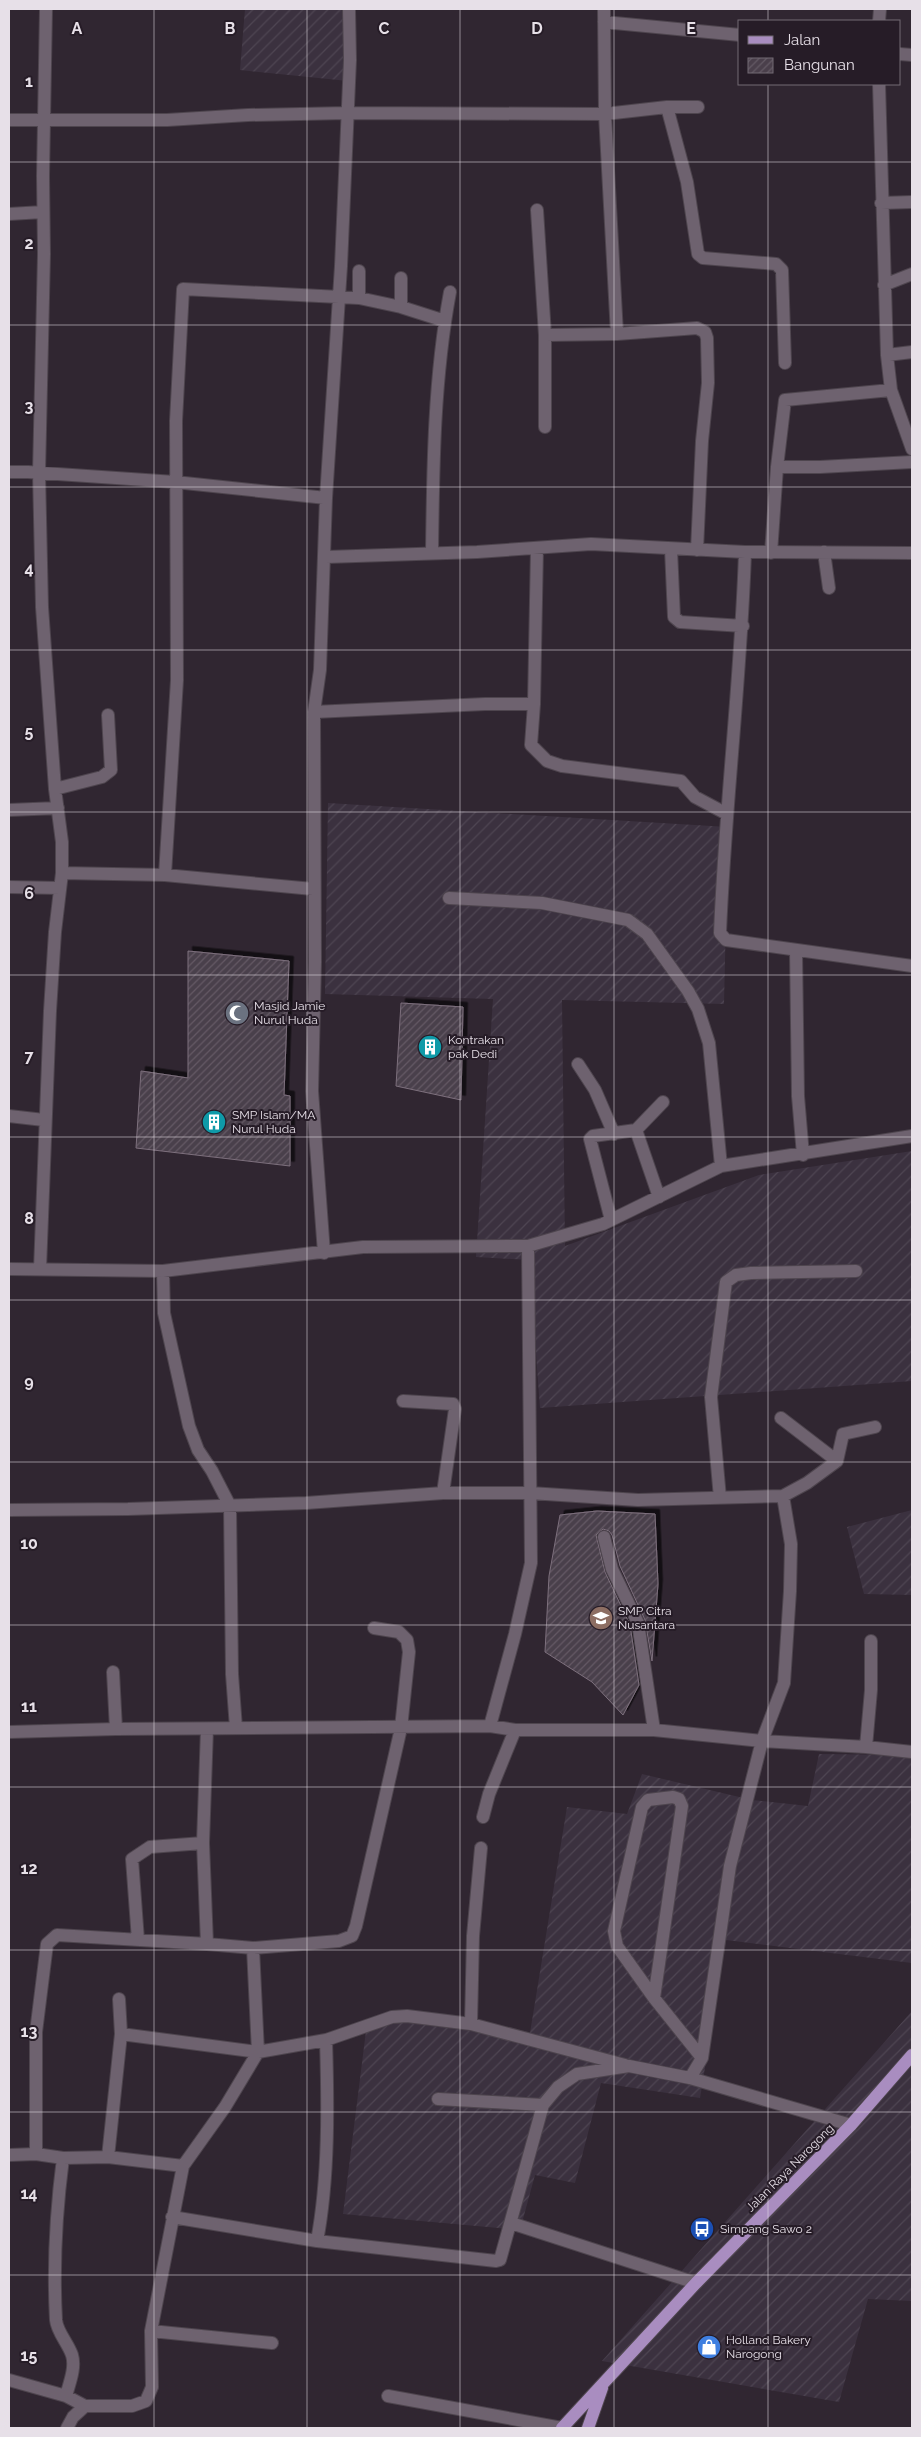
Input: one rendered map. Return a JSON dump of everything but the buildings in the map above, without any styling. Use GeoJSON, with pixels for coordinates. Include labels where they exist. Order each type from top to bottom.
{"type":"FeatureCollection","features":[{"type":"Feature","properties":{"kind":"main road","name":"Jalan Raya Narogong"},"geometry":{"type":"LineString","coordinates":[[562,2428],[696,2283],[851,2125],[912,2055]]}},
{"type":"Feature","properties":{"kind":"main road"},"geometry":{"type":"LineString","coordinates":[[588,2428],[604,2384]]}},
{"type":"Feature","properties":{"kind":"street"},"geometry":{"type":"LineString","coordinates":[[40,1269],[44,1120],[55,932],[62,873],[62,842],[55,788],[42,607],[39,473],[44,254],[46,9]]}},
{"type":"Feature","properties":{"kind":"street"},"geometry":{"type":"LineString","coordinates":[[324,1253],[312,1091],[315,962],[313,889],[314,712],[320,670],[326,557],[326,498],[339,297],[350,60],[349,9]]}},
{"type":"Feature","properties":{"kind":"street"},"geometry":{"type":"LineString","coordinates":[[604,9],[605,114],[617,334]]}},
{"type":"Feature","properties":{"kind":"street"},"geometry":{"type":"LineString","coordinates":[[604,22],[738,35]]}},
{"type":"Feature","properties":{"kind":"street"},"geometry":{"type":"LineString","coordinates":[[879,85],[881,203],[887,355],[892,390],[912,450]]}},
{"type":"Feature","properties":{"kind":"street"},"geometry":{"type":"LineString","coordinates":[[9,120],[167,120],[248,114],[347,113],[605,114],[667,107],[698,106]]}},
{"type":"Feature","properties":{"kind":"street"},"geometry":{"type":"LineString","coordinates":[[667,107],[687,182],[698,254],[703,258],[776,264],[782,270],[786,363]]}},
{"type":"Feature","properties":{"kind":"street"},"geometry":{"type":"LineString","coordinates":[[881,203],[912,202]]}},
{"type":"Feature","properties":{"kind":"street"},"geometry":{"type":"LineString","coordinates":[[537,210],[545,335],[545,427]]}},
{"type":"Feature","properties":{"kind":"street"},"geometry":{"type":"LineString","coordinates":[[9,214],[43,212]]}},
{"type":"Feature","properties":{"kind":"street"},"geometry":{"type":"LineString","coordinates":[[358,271],[359,298]]}},
{"type":"Feature","properties":{"kind":"street"},"geometry":{"type":"LineString","coordinates":[[884,285],[912,274]]}},
{"type":"Feature","properties":{"kind":"street"},"geometry":{"type":"LineString","coordinates":[[401,306],[402,278]]}},
{"type":"Feature","properties":{"kind":"street"},"geometry":{"type":"LineString","coordinates":[[166,875],[177,680],[175,482],[183,289],[359,298],[401,306],[445,321]]}},
{"type":"Feature","properties":{"kind":"street"},"geometry":{"type":"LineString","coordinates":[[432,553],[434,458],[445,321],[450,292]]}},
{"type":"Feature","properties":{"kind":"street"},"geometry":{"type":"LineString","coordinates":[[545,335],[617,334],[697,328],[706,334],[708,383],[702,440],[697,550]]}},
{"type":"Feature","properties":{"kind":"street"},"geometry":{"type":"LineString","coordinates":[[887,355],[912,352]]}},
{"type":"Feature","properties":{"kind":"street"},"geometry":{"type":"LineString","coordinates":[[771,553],[777,467],[785,400],[892,390]]}},
{"type":"Feature","properties":{"kind":"street"},"geometry":{"type":"LineString","coordinates":[[777,467],[820,467],[912,462]]}},
{"type":"Feature","properties":{"kind":"street"},"geometry":{"type":"LineString","coordinates":[[9,472],[175,482],[326,498]]}},
{"type":"Feature","properties":{"kind":"street"},"geometry":{"type":"LineString","coordinates":[[326,557],[591,544],[771,553],[912,553]]}},
{"type":"Feature","properties":{"kind":"street"},"geometry":{"type":"LineString","coordinates":[[537,548],[534,704],[531,745],[547,761],[562,766],[681,782],[695,797],[727,814]]}},
{"type":"Feature","properties":{"kind":"street"},"geometry":{"type":"LineString","coordinates":[[672,549],[674,617],[680,622],[743,626]]}},
{"type":"Feature","properties":{"kind":"street"},"geometry":{"type":"LineString","coordinates":[[745,552],[743,626],[723,860],[722,936],[726,940],[912,966]]}},
{"type":"Feature","properties":{"kind":"street"},"geometry":{"type":"LineString","coordinates":[[824,552],[829,588]]}},
{"type":"Feature","properties":{"kind":"street"},"geometry":{"type":"LineString","coordinates":[[314,712],[485,704],[534,704]]}},
{"type":"Feature","properties":{"kind":"street"},"geometry":{"type":"LineString","coordinates":[[55,788],[102,777],[111,770],[108,714]]}},
{"type":"Feature","properties":{"kind":"street"},"geometry":{"type":"LineString","coordinates":[[9,810],[58,808]]}},
{"type":"Feature","properties":{"kind":"street"},"geometry":{"type":"LineString","coordinates":[[62,873],[166,875],[313,889]]}},
{"type":"Feature","properties":{"kind":"street"},"geometry":{"type":"LineString","coordinates":[[9,887],[60,888]]}},
{"type":"Feature","properties":{"kind":"street"},"geometry":{"type":"LineString","coordinates":[[450,898],[542,902],[628,920],[647,934],[688,991],[704,1025],[709,1043],[721,1166]]}},
{"type":"Feature","properties":{"kind":"street"},"geometry":{"type":"LineString","coordinates":[[796,951],[798,1096],[803,1155]]}},
{"type":"Feature","properties":{"kind":"street"},"geometry":{"type":"LineString","coordinates":[[578,1064],[595,1090],[614,1134]]}},
{"type":"Feature","properties":{"kind":"street"},"geometry":{"type":"LineString","coordinates":[[611,1220],[590,1142],[593,1136],[636,1130],[663,1102]]}},
{"type":"Feature","properties":{"kind":"street"},"geometry":{"type":"LineString","coordinates":[[9,1116],[44,1120]]}},
{"type":"Feature","properties":{"kind":"street"},"geometry":{"type":"LineString","coordinates":[[636,1130],[659,1197]]}},
{"type":"Feature","properties":{"kind":"street"},"geometry":{"type":"LineString","coordinates":[[9,1269],[163,1271],[397,1246],[528,1246],[611,1220],[721,1166],[803,1155],[912,1136]]}},
{"type":"Feature","properties":{"kind":"street"},"geometry":{"type":"LineString","coordinates":[[490,1726],[515,1634],[531,1563],[528,1246]]}},
{"type":"Feature","properties":{"kind":"street"},"geometry":{"type":"LineString","coordinates":[[163,1271],[164,1313],[188,1426],[198,1450],[212,1471],[230,1506],[232,1674],[236,1728]]}},
{"type":"Feature","properties":{"kind":"street"},"geometry":{"type":"LineString","coordinates":[[720,1498],[711,1397],[726,1282],[736,1275],[751,1273],[856,1271]]}},
{"type":"Feature","properties":{"kind":"street"},"geometry":{"type":"LineString","coordinates":[[403,1401],[453,1404],[455,1409],[443,1493]]}},
{"type":"Feature","properties":{"kind":"street"},"geometry":{"type":"LineString","coordinates":[[781,1418],[836,1461]]}},
{"type":"Feature","properties":{"kind":"street"},"geometry":{"type":"LineString","coordinates":[[9,1510],[230,1506],[306,1503],[443,1493],[530,1493],[638,1500],[783,1496],[807,1483],[836,1461],[842,1434],[875,1427]]}},
{"type":"Feature","properties":{"kind":"street"},"geometry":{"type":"LineString","coordinates":[[690,2078],[702,2058],[730,1866],[762,1740],[784,1682],[791,1544],[783,1496]]}},
{"type":"Feature","properties":{"kind":"street"},"geometry":{"type":"LineString","coordinates":[[604,1536],[612,1569],[638,1623],[654,1730]]}},
{"type":"Feature","properties":{"kind":"street"},"geometry":{"type":"LineString","coordinates":[[36,2154],[36,2032],[47,1944],[57,1935],[253,1948],[339,1941],[352,1936],[356,1926],[400,1728],[410,1652],[407,1640],[399,1632],[374,1628]]}},
{"type":"Feature","properties":{"kind":"street"},"geometry":{"type":"LineString","coordinates":[[866,1747],[871,1641]]}},
{"type":"Feature","properties":{"kind":"street"},"geometry":{"type":"LineString","coordinates":[[113,1672],[116,1728]]}},
{"type":"Feature","properties":{"kind":"street"},"geometry":{"type":"LineString","coordinates":[[9,1732],[116,1728],[400,1728],[490,1726],[515,1730],[654,1730],[912,1752]]}},
{"type":"Feature","properties":{"kind":"street"},"geometry":{"type":"LineString","coordinates":[[207,1729],[203,1843],[207,1944]]}},
{"type":"Feature","properties":{"kind":"street"},"geometry":{"type":"LineString","coordinates":[[483,1817],[489,1794],[515,1730]]}},
{"type":"Feature","properties":{"kind":"street"},"geometry":{"type":"LineString","coordinates":[[654,1998],[682,1806],[679,1799],[673,1797],[648,1800],[642,1807],[614,1931],[617,1946],[654,1998],[702,2058]]}},
{"type":"Feature","properties":{"kind":"street"},"geometry":{"type":"LineString","coordinates":[[138,1940],[132,1859],[150,1847],[203,1843]]}},
{"type":"Feature","properties":{"kind":"street"},"geometry":{"type":"LineString","coordinates":[[471,2024],[473,1936],[481,1848]]}},
{"type":"Feature","properties":{"kind":"street"},"geometry":{"type":"LineString","coordinates":[[9,2380],[66,2396],[85,2406],[132,2406],[146,2401],[152,2387],[151,2331],[183,2166],[225,2107],[258,2052],[253,1948]]}},
{"type":"Feature","properties":{"kind":"street"},"geometry":{"type":"LineString","coordinates":[[108,2157],[121,2034],[119,1999]]}},
{"type":"Feature","properties":{"kind":"street"},"geometry":{"type":"LineString","coordinates":[[121,2034],[258,2052],[326,2040],[392,2017],[407,2016],[471,2024],[629,2066],[690,2078],[851,2125]]}},
{"type":"Feature","properties":{"kind":"street"},"geometry":{"type":"LineString","coordinates":[[318,2240],[322,2218],[324,2171],[326,2040]]}},
{"type":"Feature","properties":{"kind":"street"},"geometry":{"type":"LineString","coordinates":[[172,2217],[318,2240],[500,2260],[543,2105],[558,2087],[577,2074],[629,2066]]}},
{"type":"Feature","properties":{"kind":"street"},"geometry":{"type":"LineString","coordinates":[[438,2099],[543,2105]]}},
{"type":"Feature","properties":{"kind":"street"},"geometry":{"type":"LineString","coordinates":[[9,2154],[36,2154],[63,2158],[108,2157],[183,2166]]}},
{"type":"Feature","properties":{"kind":"street"},"geometry":{"type":"LineString","coordinates":[[63,2158],[57,2203],[54,2259],[57,2323],[72,2356],[72,2376],[66,2396]]}},
{"type":"Feature","properties":{"kind":"street"},"geometry":{"type":"LineString","coordinates":[[511,2224],[696,2283]]}},
{"type":"Feature","properties":{"kind":"street"},"geometry":{"type":"LineString","coordinates":[[151,2331],[272,2342]]}},
{"type":"Feature","properties":{"kind":"street"},"geometry":{"type":"LineString","coordinates":[[388,2396],[562,2428]]}},
{"type":"Feature","properties":{"kind":"street"},"geometry":{"type":"LineString","coordinates":[[67,2428],[73,2416],[85,2406]]}},
{"type":"Feature","properties":{"kind":"shaded area"},"geometry":{"type":"Polygon","coordinates":[[[245,9],[350,9],[348,81],[240,70],[245,9]]]}},
{"type":"Feature","properties":{"kind":"shaded area"},"geometry":{"type":"Polygon","coordinates":[[[328,803],[728,827],[724,1004],[562,1000],[565,1246],[759,1175],[912,1151],[912,1381],[540,1408],[529,1260],[476,1257],[493,999],[325,994],[328,803]]]}},
{"type":"Feature","properties":{"kind":"shaded area"},"geometry":{"type":"Polygon","coordinates":[[[912,1510],[912,1595],[864,1594],[847,1527],[912,1510]]]}},
{"type":"Feature","properties":{"kind":"shaded area"},"geometry":{"type":"Polygon","coordinates":[[[819,1754],[912,1755],[912,1963],[726,1940],[700,2098],[601,2083],[575,2183],[535,2175],[520,2230],[343,2214],[366,2031],[398,2021],[529,2039],[567,1807],[627,1814],[642,1774],[752,1800],[808,1806],[819,1754]]]}},
{"type":"Feature","properties":{"kind":"shaded area"},"geometry":{"type":"Polygon","coordinates":[[[912,2011],[912,2301],[868,2299],[839,2402],[602,2361],[912,2011]]]}},
{"type":"Feature","properties":{"kind":"place","name":"Masjid Jamie Nurul Huda"},"geometry":{"type":"Point","coordinates":[237,1013]}},
{"type":"Feature","properties":{"kind":"place","name":"Kontrakan pak Dedi"},"geometry":{"type":"Point","coordinates":[430,1047]}},
{"type":"Feature","properties":{"kind":"place","name":"SMP Islam/MA Nurul Huda"},"geometry":{"type":"Point","coordinates":[214,1122]}},
{"type":"Feature","properties":{"kind":"place","name":"SMP Citra Nusantara"},"geometry":{"type":"Point","coordinates":[601,1618]}},
{"type":"Feature","properties":{"kind":"place","name":"Simpang Sawo 2"},"geometry":{"type":"Point","coordinates":[702,2229]}},
{"type":"Feature","properties":{"kind":"place","name":"Holland Bakery Narogong"},"geometry":{"type":"Point","coordinates":[709,2347]}}]}
